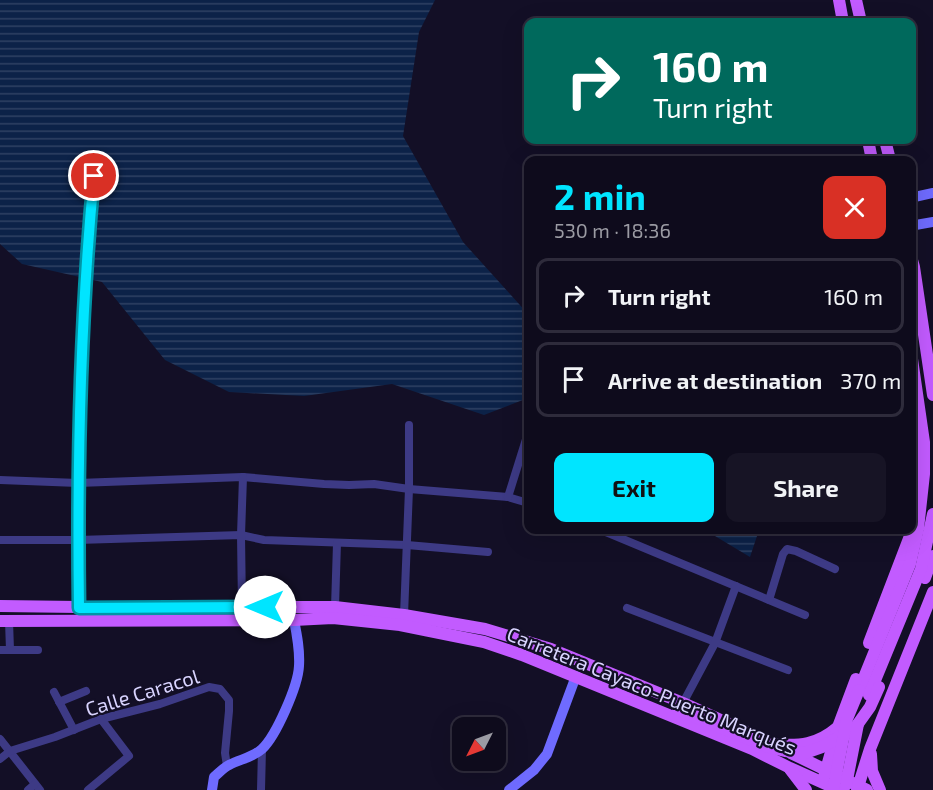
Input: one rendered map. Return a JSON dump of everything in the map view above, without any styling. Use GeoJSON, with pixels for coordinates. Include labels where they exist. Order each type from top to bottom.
{"type":"FeatureCollection","features":[{"type":"Feature","properties":{"kind":"main road"},"geometry":{"type":"LineString","coordinates":[[838,0],[842,18]]}},
{"type":"Feature","properties":{"kind":"main road"},"geometry":{"type":"LineString","coordinates":[[856,0],[860,18]]}},
{"type":"Feature","properties":{"kind":"main road"},"geometry":{"type":"LineString","coordinates":[[916,274],[933,335]]}},
{"type":"Feature","properties":{"kind":"main road"},"geometry":{"type":"LineString","coordinates":[[916,280],[933,395]]}},
{"type":"Feature","properties":{"kind":"main road"},"geometry":{"type":"LineString","coordinates":[[825,788],[847,719],[910,564],[918,529],[924,474],[924,442],[916,386]]}},
{"type":"Feature","properties":{"kind":"main road"},"geometry":{"type":"LineString","coordinates":[[916,520],[919,513]]}},
{"type":"Feature","properties":{"kind":"main road"},"geometry":{"type":"LineString","coordinates":[[845,790],[859,722],[921,569],[933,514]]}},
{"type":"Feature","properties":{"kind":"main road"},"geometry":{"type":"LineString","coordinates":[[825,788],[826,770],[838,727],[911,534]]}},
{"type":"Feature","properties":{"kind":"main road"},"geometry":{"type":"LineString","coordinates":[[522,655],[559,660],[681,706],[768,747],[805,753],[822,747],[855,728],[870,707],[933,556]]}},
{"type":"Feature","properties":{"kind":"main road"},"geometry":{"type":"LineString","coordinates":[[861,789],[870,749],[933,592]]}},
{"type":"Feature","properties":{"kind":"main road","name":"Carretera Cayaco-Puerto Marqués"},"geometry":{"type":"LineString","coordinates":[[0,606],[335,607],[404,615],[485,629],[550,649],[773,744],[861,789]]}},
{"type":"Feature","properties":{"kind":"main road","name":"Carretera Cayaco-Puerto Marqués"},"geometry":{"type":"LineString","coordinates":[[5,621],[333,618],[400,625],[484,642],[576,676],[752,749],[825,788],[839,790]]}},
{"type":"Feature","properties":{"kind":"main road"},"geometry":{"type":"LineString","coordinates":[[773,744],[810,743],[828,736],[838,727]]}},
{"type":"Feature","properties":{"kind":"main road"},"geometry":{"type":"LineString","coordinates":[[870,749],[872,771],[880,790]]}},
{"type":"Feature","properties":{"kind":"main road"},"geometry":{"type":"LineString","coordinates":[[790,768],[806,790]]}},
{"type":"Feature","properties":{"kind":"street"},"geometry":{"type":"LineString","coordinates":[[79,608],[80,391],[88,236],[96,156]]}},
{"type":"Feature","properties":{"kind":"street"},"geometry":{"type":"LineString","coordinates":[[916,197],[933,193]]}},
{"type":"Feature","properties":{"kind":"street"},"geometry":{"type":"LineString","coordinates":[[916,225],[933,222]]}},
{"type":"Feature","properties":{"kind":"street"},"geometry":{"type":"LineString","coordinates":[[404,615],[409,425]]}},
{"type":"Feature","properties":{"kind":"street"},"geometry":{"type":"LineString","coordinates":[[916,428],[924,442]]}},
{"type":"Feature","properties":{"kind":"street"},"geometry":{"type":"LineString","coordinates":[[508,497],[524,446]]}},
{"type":"Feature","properties":{"kind":"street"},"geometry":{"type":"LineString","coordinates":[[242,607],[243,477]]}},
{"type":"Feature","properties":{"kind":"street"},"geometry":{"type":"LineString","coordinates":[[0,480],[78,483],[243,477],[332,485],[374,484],[508,497],[524,502]]}},
{"type":"Feature","properties":{"kind":"street"},"geometry":{"type":"LineString","coordinates":[[611,534],[805,615]]}},
{"type":"Feature","properties":{"kind":"street"},"geometry":{"type":"LineString","coordinates":[[0,540],[242,535],[264,540],[407,545],[488,552]]}},
{"type":"Feature","properties":{"kind":"street"},"geometry":{"type":"LineString","coordinates":[[335,607],[337,543]]}},
{"type":"Feature","properties":{"kind":"street"},"geometry":{"type":"LineString","coordinates":[[769,600],[783,554],[787,549],[835,569]]}},
{"type":"Feature","properties":{"kind":"street"},"geometry":{"type":"LineString","coordinates":[[681,706],[715,643],[735,586]]}},
{"type":"Feature","properties":{"kind":"street"},"geometry":{"type":"LineString","coordinates":[[627,608],[788,670]]}},
{"type":"Feature","properties":{"kind":"street"},"geometry":{"type":"LineString","coordinates":[[212,790],[214,777],[227,766],[250,758],[262,749],[276,729],[299,669],[294,620]]}},
{"type":"Feature","properties":{"kind":"street"},"geometry":{"type":"LineString","coordinates":[[5,621],[10,650]]}},
{"type":"Feature","properties":{"kind":"street"},"geometry":{"type":"LineString","coordinates":[[0,650],[39,650]]}},
{"type":"Feature","properties":{"kind":"street"},"geometry":{"type":"LineString","coordinates":[[509,790],[534,770],[547,754],[576,676]]}},
{"type":"Feature","properties":{"kind":"street","name":"Calle Caracol"},"geometry":{"type":"LineString","coordinates":[[0,759],[10,751],[101,719],[160,704],[209,687],[220,690],[228,700],[225,753],[227,766]]}},
{"type":"Feature","properties":{"kind":"street"},"geometry":{"type":"LineString","coordinates":[[59,702],[86,691]]}},
{"type":"Feature","properties":{"kind":"street"},"geometry":{"type":"LineString","coordinates":[[54,692],[74,730]]}},
{"type":"Feature","properties":{"kind":"street"},"geometry":{"type":"LineString","coordinates":[[88,790],[129,756],[101,719]]}},
{"type":"Feature","properties":{"kind":"street"},"geometry":{"type":"LineString","coordinates":[[0,740],[37,787],[28,790]]}},
{"type":"Feature","properties":{"kind":"street"},"geometry":{"type":"LineString","coordinates":[[261,790],[262,749]]}},
{"type":"Feature","properties":{"kind":"water"},"geometry":{"type":"Polygon","coordinates":[[[0,0],[435,0],[419,32],[403,136],[463,242],[524,310],[524,400],[484,415],[392,384],[304,396],[229,392],[165,360],[102,282],[22,264],[0,244],[0,0]]]}},
{"type":"Feature","properties":{"kind":"water"},"geometry":{"type":"Polygon","coordinates":[[[712,534],[758,534],[750,557],[712,534]]]}},
{"type":"Feature","properties":{"kind":"route"},"geometry":{"type":"LineString","coordinates":[[94,176],[88,236],[80,391],[79,608],[265,607]]}}]}
